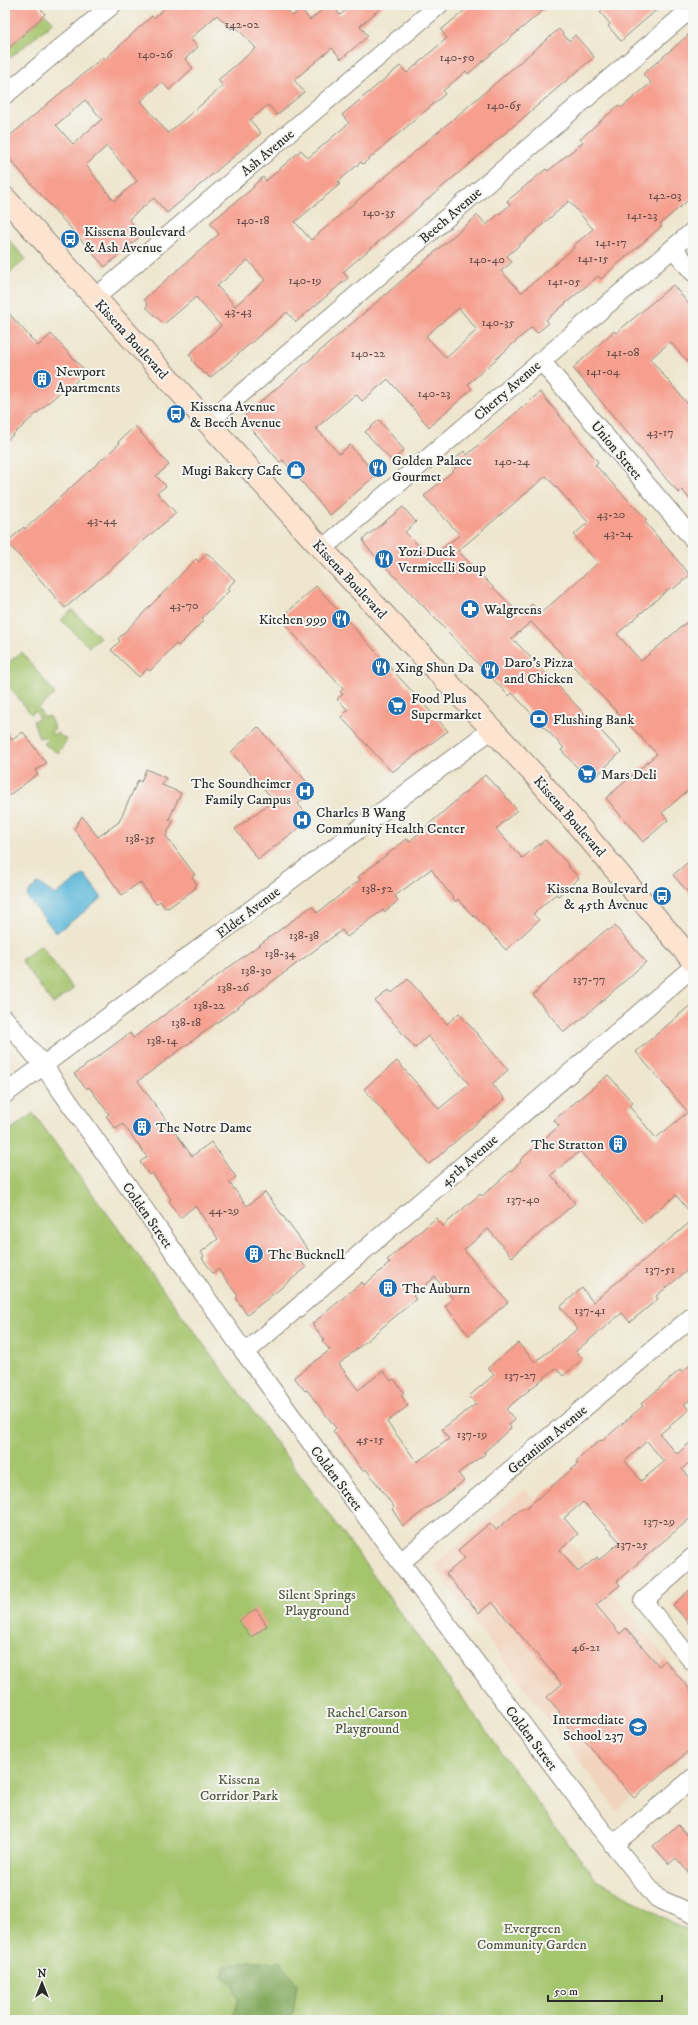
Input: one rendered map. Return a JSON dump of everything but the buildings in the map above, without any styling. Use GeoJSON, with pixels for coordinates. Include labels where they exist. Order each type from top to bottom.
{"type":"FeatureCollection","features":[{"type":"Feature","properties":{"kind":"main road","name":"Kissena Boulevard"},"geometry":{"type":"LineString","coordinates":[[5,198],[322,549],[565,809],[693,961]]}},
{"type":"Feature","properties":{"kind":"street"},"geometry":{"type":"LineString","coordinates":[[5,95],[112,5]]}},
{"type":"Feature","properties":{"kind":"street","name":"Ash Avenue"},"geometry":{"type":"LineString","coordinates":[[95,298],[439,5]]}},
{"type":"Feature","properties":{"kind":"street","name":"Beech Avenue"},"geometry":{"type":"LineString","coordinates":[[207,423],[693,7]]}},
{"type":"Feature","properties":{"kind":"street","name":"Cherry Avenue"},"geometry":{"type":"LineString","coordinates":[[322,549],[693,231]]}},
{"type":"Feature","properties":{"kind":"street"},"geometry":{"type":"LineString","coordinates":[[673,248],[693,272]]}},
{"type":"Feature","properties":{"kind":"street","name":"Union Street"},"geometry":{"type":"LineString","coordinates":[[541,361],[693,540]]}},
{"type":"Feature","properties":{"kind":"street","name":"Elder Avenue"},"geometry":{"type":"LineString","coordinates":[[5,1094],[491,730]]}},
{"type":"Feature","properties":{"kind":"street","name":"45th Avenue"},"geometry":{"type":"LineString","coordinates":[[245,1353],[693,967]]}},
{"type":"Feature","properties":{"kind":"street","name":"Colden Street"},"geometry":{"type":"LineString","coordinates":[[5,1019],[43,1065],[245,1353],[613,1845],[657,1898],[693,1914]]}},
{"type":"Feature","properties":{"kind":"street","name":"Geranium Avenue"},"geometry":{"type":"LineString","coordinates":[[401,1562],[693,1316]]}},
{"type":"Feature","properties":{"kind":"street"},"geometry":{"type":"LineString","coordinates":[[693,1557],[643,1601],[693,1662]]}},
{"type":"Feature","properties":{"kind":"street"},"geometry":{"type":"LineString","coordinates":[[613,1845],[693,1778]]}},
{"type":"Feature","properties":{"kind":"shaded area"},"geometry":{"type":"Polygon","coordinates":[[[525,1489],[693,1690],[693,1744],[617,1811],[451,1590],[434,1565],[525,1489]]]}},
{"type":"Feature","properties":{"kind":"green space"},"geometry":{"type":"Polygon","coordinates":[[[45,14],[54,22],[5,62],[5,52],[45,14]]]}},
{"type":"Feature","properties":{"kind":"green space"},"geometry":{"type":"Polygon","coordinates":[[[5,236],[26,259],[5,277],[5,236]]]}},
{"type":"Feature","properties":{"kind":"green space"},"geometry":{"type":"Polygon","coordinates":[[[72,610],[100,637],[89,647],[61,620],[72,610]]]}},
{"type":"Feature","properties":{"kind":"green space"},"geometry":{"type":"Polygon","coordinates":[[[22,652],[55,694],[38,708],[44,717],[49,716],[55,729],[51,732],[53,735],[57,733],[67,740],[58,753],[44,744],[47,740],[44,737],[39,738],[33,721],[40,718],[35,711],[31,714],[5,681],[5,665],[22,652]]]}},
{"type":"Feature","properties":{"kind":"green space"},"geometry":{"type":"Polygon","coordinates":[[[41,945],[73,989],[53,1004],[21,960],[41,945]]]}},
{"type":"Feature","properties":{"kind":"green space","name":"Kissena Corridor Park"},"geometry":{"type":"Polygon","coordinates":[[[33,1113],[347,1539],[557,1829],[596,1879],[693,1934],[693,2020],[5,2020],[5,1134],[33,1113]]]}},
{"type":"Feature","properties":{"kind":"green space"},"geometry":{"type":"Polygon","coordinates":[[[252,1961],[280,1962],[297,1984],[293,2013],[289,2020],[232,2020],[239,1999],[233,1987],[222,1976],[225,1966],[252,1961]]]}},
{"type":"Feature","properties":{"kind":"water"},"geometry":{"type":"Polygon","coordinates":[[[84,874],[102,898],[56,933],[27,897],[28,893],[38,883],[55,895],[84,874]]]}},
{"type":"Feature","properties":{"kind":"place","name":"Kissena Boulevard & Ash Avenue"},"geometry":{"type":"Point","coordinates":[70,239]}},
{"type":"Feature","properties":{"kind":"place","name":"Newport Apartments"},"geometry":{"type":"Point","coordinates":[42,379]}},
{"type":"Feature","properties":{"kind":"place","name":"Kissena Avenue & Beech Avenue"},"geometry":{"type":"Point","coordinates":[176,414]}},
{"type":"Feature","properties":{"kind":"place","name":"Golden Palace Gourmet"},"geometry":{"type":"Point","coordinates":[378,468]}},
{"type":"Feature","properties":{"kind":"place","name":"Mugi Bakery Cafe"},"geometry":{"type":"Point","coordinates":[296,470]}},
{"type":"Feature","properties":{"kind":"place","name":"Yozi Duck Vermicelli Soup"},"geometry":{"type":"Point","coordinates":[384,559]}},
{"type":"Feature","properties":{"kind":"place","name":"Walgreens"},"geometry":{"type":"Point","coordinates":[470,609]}},
{"type":"Feature","properties":{"kind":"place","name":"Kitchen 999"},"geometry":{"type":"Point","coordinates":[341,619]}},
{"type":"Feature","properties":{"kind":"place","name":"Xing Shun Da"},"geometry":{"type":"Point","coordinates":[381,667]}},
{"type":"Feature","properties":{"kind":"place","name":"Daro's Pizza and Chicken"},"geometry":{"type":"Point","coordinates":[490,670]}},
{"type":"Feature","properties":{"kind":"place","name":"Food Plus Supermarket"},"geometry":{"type":"Point","coordinates":[397,706]}},
{"type":"Feature","properties":{"kind":"place","name":"Flushing Bank"},"geometry":{"type":"Point","coordinates":[539,719]}},
{"type":"Feature","properties":{"kind":"place","name":"Mars Deli"},"geometry":{"type":"Point","coordinates":[587,774]}},
{"type":"Feature","properties":{"kind":"place","name":"The Soundheimer Family Campus"},"geometry":{"type":"Point","coordinates":[305,791]}},
{"type":"Feature","properties":{"kind":"place","name":"Charles B Wang Community Health Center"},"geometry":{"type":"Point","coordinates":[302,820]}},
{"type":"Feature","properties":{"kind":"place","name":"Kissena Boulevard & 45th Avenue"},"geometry":{"type":"Point","coordinates":[662,896]}},
{"type":"Feature","properties":{"kind":"place","name":"The Notre Dame"},"geometry":{"type":"Point","coordinates":[142,1127]}},
{"type":"Feature","properties":{"kind":"place","name":"The Stratton"},"geometry":{"type":"Point","coordinates":[618,1144]}},
{"type":"Feature","properties":{"kind":"place","name":"The Bucknell"},"geometry":{"type":"Point","coordinates":[254,1254]}},
{"type":"Feature","properties":{"kind":"place","name":"The Auburn"},"geometry":{"type":"Point","coordinates":[388,1288]}},
{"type":"Feature","properties":{"kind":"place","name":"Intermediate School 237"},"geometry":{"type":"Point","coordinates":[638,1727]}},
{"type":"Feature","properties":{"kind":"park label","name":"Silent Springs Playground"},"geometry":{"type":"Point","coordinates":[317,1602]}},
{"type":"Feature","properties":{"kind":"park label","name":"Rachel Carson Playground"},"geometry":{"type":"Point","coordinates":[367,1720]}},
{"type":"Feature","properties":{"kind":"park label","name":"Evergreen Community Garden"},"geometry":{"type":"Point","coordinates":[532,1936]}}]}
